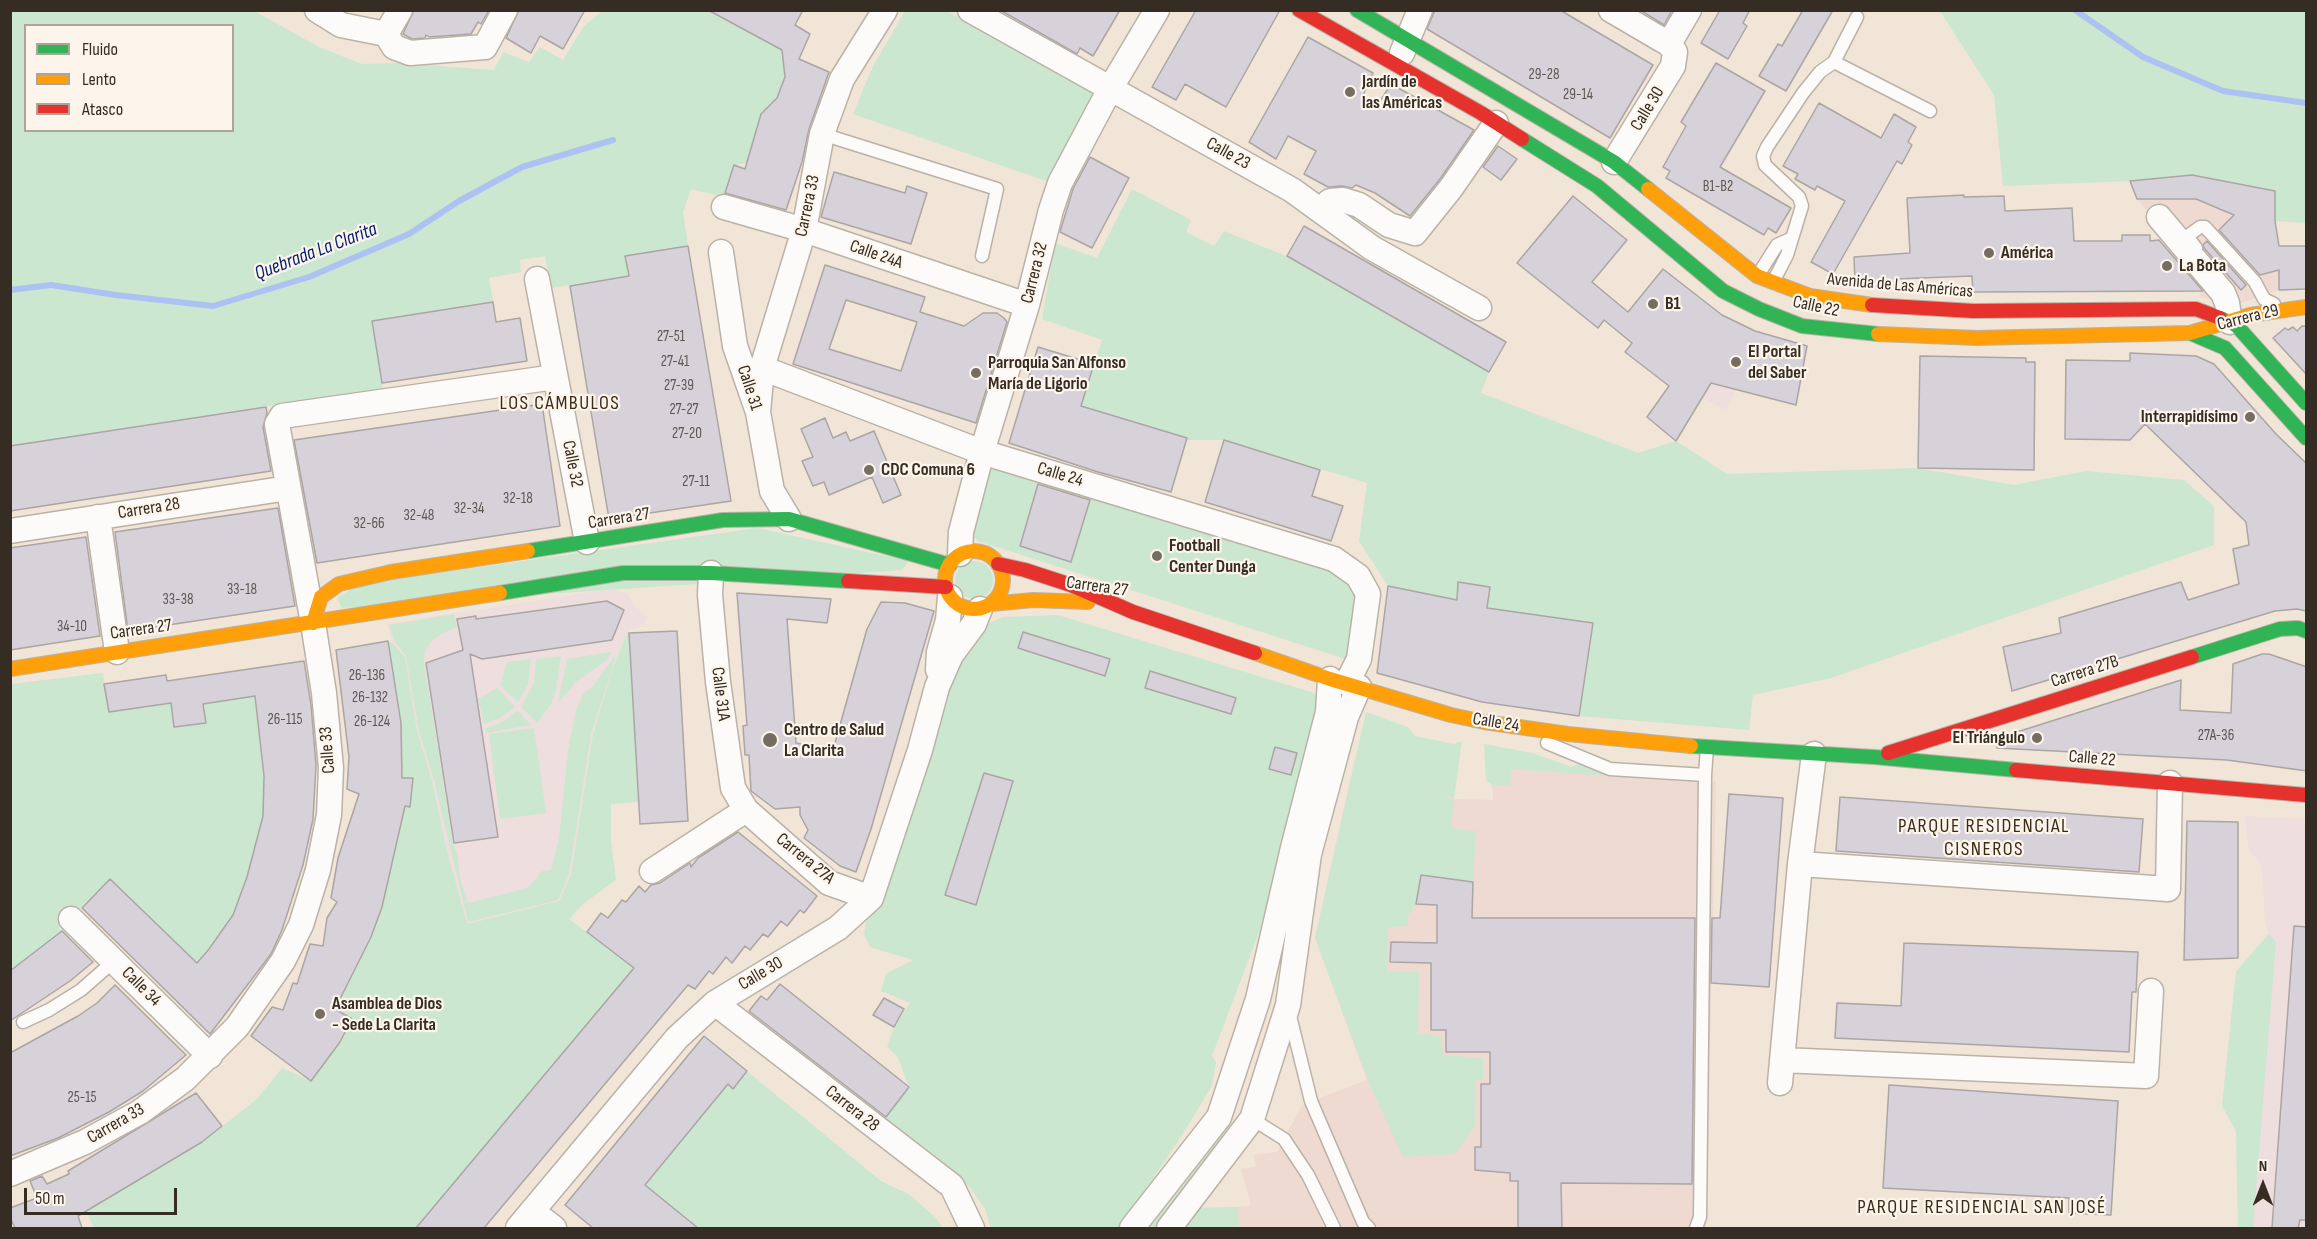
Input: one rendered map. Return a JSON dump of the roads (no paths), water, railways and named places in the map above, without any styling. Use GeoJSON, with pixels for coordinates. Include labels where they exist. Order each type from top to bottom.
{"type":"FeatureCollection","features":[{"type":"Feature","properties":{"kind":"street"},"geometry":{"type":"LineString","coordinates":[[317,10],[340,25],[386,34],[394,47],[410,52],[485,47],[506,10]]}},
{"type":"Feature","properties":{"kind":"street"},"geometry":{"type":"LineString","coordinates":[[386,34],[400,10]]}},
{"type":"Feature","properties":{"kind":"street","name":"Carrera 33"},"geometry":{"type":"LineString","coordinates":[[758,412],[762,368],[804,230],[822,134],[842,79],[885,10]]}},
{"type":"Feature","properties":{"kind":"street","name":"Calle 23"},"geometry":{"type":"LineString","coordinates":[[970,10],[1292,190],[1372,248],[1479,308]]}},
{"type":"Feature","properties":{"kind":"street","name":"Carrera 32"},"geometry":{"type":"LineString","coordinates":[[955,560],[982,452],[1027,305],[1060,183],[1110,89],[1157,10]]}},
{"type":"Feature","properties":{"kind":"street"},"geometry":{"type":"LineString","coordinates":[[1299,10],[1488,118]]}},
{"type":"Feature","properties":{"kind":"street","name":"Avenida de Las Américas"},"geometry":{"type":"LineString","coordinates":[[1357,10],[1614,162],[1757,276],[1773,283],[1810,296],[1859,304],[1973,311],[2178,308],[2211,313],[2230,322],[2253,341],[2307,403]]}},
{"type":"Feature","properties":{"kind":"street"},"geometry":{"type":"LineString","coordinates":[[1395,65],[1409,41],[1420,10]]}},
{"type":"Feature","properties":{"kind":"street"},"geometry":{"type":"LineString","coordinates":[[1611,10],[1672,48]]}},
{"type":"Feature","properties":{"kind":"street","name":"Calle 30"},"geometry":{"type":"LineString","coordinates":[[1614,162],[1673,66],[1672,48],[1689,10]]}},
{"type":"Feature","properties":{"kind":"street"},"geometry":{"type":"LineString","coordinates":[[1320,210],[1330,201],[1343,200],[1359,205],[1389,225],[1415,233],[1451,188],[1488,118],[1495,90]]}},
{"type":"Feature","properties":{"kind":"street","name":"Calle 22"},"geometry":{"type":"LineString","coordinates":[[1488,118],[1597,186],[1723,291],[1759,309],[1802,326],[1862,333],[1977,338],[2190,333]]}},
{"type":"Feature","properties":{"kind":"street","name":"Calle 24A"},"geometry":{"type":"LineString","coordinates":[[724,207],[804,230],[1027,305]]}},
{"type":"Feature","properties":{"kind":"street"},"geometry":{"type":"LineString","coordinates":[[2159,217],[2223,293],[2230,322]]}},
{"type":"Feature","properties":{"kind":"street","name":"Calle 31"},"geometry":{"type":"LineString","coordinates":[[721,252],[735,346],[758,412],[772,491],[789,519]]}},
{"type":"Feature","properties":{"kind":"street","name":"Calle 32"},"geometry":{"type":"LineString","coordinates":[[537,279],[587,542]]}},
{"type":"Feature","properties":{"kind":"street"},"geometry":{"type":"LineString","coordinates":[[1802,326],[1810,296]]}},
{"type":"Feature","properties":{"kind":"street","name":"Carrera 29"},"geometry":{"type":"LineString","coordinates":[[2190,333],[2250,315],[2307,307]]}},
{"type":"Feature","properties":{"kind":"street"},"geometry":{"type":"LineString","coordinates":[[2190,333],[2225,348],[2307,438]]}},
{"type":"Feature","properties":{"kind":"street","name":"Calle 24"},"geometry":{"type":"LineString","coordinates":[[762,368],[982,452],[1334,559],[1358,576],[1368,594],[1359,659],[1346,683]]}},
{"type":"Feature","properties":{"kind":"street","name":"Calle 33"},"geometry":{"type":"LineString","coordinates":[[210,1056],[237,1027],[283,961],[301,925],[318,870],[329,815],[331,768],[324,693],[278,424],[282,416],[555,377]]}},
{"type":"Feature","properties":{"kind":"street","name":"Carrera 28"},"geometry":{"type":"LineString","coordinates":[[10,531],[288,488]]}},
{"type":"Feature","properties":{"kind":"street"},"geometry":{"type":"LineString","coordinates":[[98,517],[117,652]]}},
{"type":"Feature","properties":{"kind":"street","name":"Carrera 27"},"geometry":{"type":"LineString","coordinates":[[313,623],[321,597],[339,584],[391,572],[723,520],[789,519],[955,560]]}},
{"type":"Feature","properties":{"kind":"street"},"geometry":{"type":"LineString","coordinates":[[980,552],[990,556],[998,564],[1003,574],[1003,586],[999,596],[986,607],[969,609],[958,605],[948,592],[946,575],[955,560],[980,552]]}},
{"type":"Feature","properties":{"kind":"street","name":"Carrera 27"},"geometry":{"type":"LineString","coordinates":[[998,564],[1071,585],[1133,612]]}},
{"type":"Feature","properties":{"kind":"street","name":"Carrera 27"},"geometry":{"type":"LineString","coordinates":[[10,669],[623,573],[711,573],[948,592]]}},
{"type":"Feature","properties":{"kind":"street","name":"Calle 31A"},"geometry":{"type":"LineString","coordinates":[[711,573],[710,595],[718,682],[733,788],[746,810]]}},
{"type":"Feature","properties":{"kind":"street","name":"Calle 30"},"geometry":{"type":"LineString","coordinates":[[937,687],[939,652],[948,620],[948,592]]}},
{"type":"Feature","properties":{"kind":"street","name":"Carrera 27"},"geometry":{"type":"LineString","coordinates":[[986,607],[1033,600],[1076,600],[1133,612]]}},
{"type":"Feature","properties":{"kind":"street","name":"Calle 30"},"geometry":{"type":"LineString","coordinates":[[525,1220],[677,1038],[715,1003],[838,928],[871,898],[920,750],[937,687],[951,655],[986,607]]}},
{"type":"Feature","properties":{"kind":"street","name":"Calle 24"},"geometry":{"type":"LineString","coordinates":[[1133,612],[1451,716],[1568,734],[1874,757]]}},
{"type":"Feature","properties":{"kind":"street","name":"Carrera 27B"},"geometry":{"type":"LineString","coordinates":[[1874,757],[2280,629],[2298,628],[2307,631]]}},
{"type":"Feature","properties":{"kind":"street"},"geometry":{"type":"LineString","coordinates":[[1169,1228],[1252,1119],[1288,1005],[1309,854],[1346,717],[1346,683]]}},
{"type":"Feature","properties":{"kind":"street"},"geometry":{"type":"LineString","coordinates":[[1132,1228],[1219,1117],[1258,999],[1328,712],[1346,683]]}},
{"type":"Feature","properties":{"kind":"street"},"geometry":{"type":"LineString","coordinates":[[1814,754],[1800,864],[1781,1072],[2146,1076],[2151,992]]}},
{"type":"Feature","properties":{"kind":"street","name":"Calle 22"},"geometry":{"type":"LineString","coordinates":[[1874,757],[2307,795]]}},
{"type":"Feature","properties":{"kind":"street"},"geometry":{"type":"LineString","coordinates":[[1800,864],[2168,889],[2170,783]]}},
{"type":"Feature","properties":{"kind":"street"},"geometry":{"type":"LineString","coordinates":[[652,871],[746,810]]}},
{"type":"Feature","properties":{"kind":"street","name":"Carrera 27A"},"geometry":{"type":"LineString","coordinates":[[746,810],[829,883],[871,898]]}},
{"type":"Feature","properties":{"kind":"street","name":"Calle 34"},"geometry":{"type":"LineString","coordinates":[[71,919],[210,1056]]}},
{"type":"Feature","properties":{"kind":"street","name":"Carrera 28"},"geometry":{"type":"LineString","coordinates":[[715,1003],[951,1186],[972,1228]]}},
{"type":"Feature","properties":{"kind":"street","name":"Carrera 33"},"geometry":{"type":"LineString","coordinates":[[10,1174],[85,1142],[140,1112],[185,1079],[210,1056]]}},
{"type":"Feature","properties":{"kind":"street"},"geometry":{"type":"LineString","coordinates":[[525,1220],[554,1228]]}},
{"type":"Feature","properties":{"kind":"lane"},"geometry":{"type":"LineString","coordinates":[[1773,283],[1787,255],[1790,239],[1802,206],[1799,197],[1765,165],[1763,156],[1803,93],[1820,72],[1834,62],[1857,17]]}},
{"type":"Feature","properties":{"kind":"lane"},"geometry":{"type":"LineString","coordinates":[[1834,62],[1930,111]]}},
{"type":"Feature","properties":{"kind":"lane"},"geometry":{"type":"LineString","coordinates":[[822,134],[997,189],[982,256]]}},
{"type":"Feature","properties":{"kind":"lane"},"geometry":{"type":"LineString","coordinates":[[2211,280],[2218,275],[2190,240],[2189,235],[2200,227],[2205,227],[2255,282],[2264,299],[2283,309]]}},
{"type":"Feature","properties":{"kind":"lane"},"geometry":{"type":"LineString","coordinates":[[1757,276],[1777,245],[1790,239]]}},
{"type":"Feature","properties":{"kind":"lane"},"geometry":{"type":"LineString","coordinates":[[1520,728],[1554,747],[1610,769],[1705,775]]}},
{"type":"Feature","properties":{"kind":"lane"},"geometry":{"type":"LineString","coordinates":[[1696,1228],[1700,1217],[1707,746]]}},
{"type":"Feature","properties":{"kind":"lane"},"geometry":{"type":"LineString","coordinates":[[23,1022],[49,1010],[81,990],[114,961]]}},
{"type":"Feature","properties":{"kind":"lane"},"geometry":{"type":"LineString","coordinates":[[1288,1005],[1311,1101],[1363,1222],[1369,1228]]}},
{"type":"Feature","properties":{"kind":"lane"},"geometry":{"type":"LineString","coordinates":[[1252,1119],[1284,1138],[1308,1175],[1334,1228]]}},
{"type":"Feature","properties":{"kind":"waterway"},"geometry":{"type":"LineString","coordinates":[[2075,10],[2143,57],[2223,91],[2306,103]]}},
{"type":"Feature","properties":{"kind":"waterway","name":"Quebrada La Clarita"},"geometry":{"type":"LineString","coordinates":[[10,290],[51,285],[213,306],[309,277],[409,234],[459,201],[522,167],[613,140]]}},
{"type":"Feature","properties":{"kind":"place","name":"Jardín de las Américas"},"geometry":{"type":"Point","coordinates":[1350,92]}},
{"type":"Feature","properties":{"kind":"place","name":"América"},"geometry":{"type":"Point","coordinates":[1989,253]}},
{"type":"Feature","properties":{"kind":"place","name":"La Bota"},"geometry":{"type":"Point","coordinates":[2167,266]}},
{"type":"Feature","properties":{"kind":"place","name":"B1"},"geometry":{"type":"Point","coordinates":[1653,304]}},
{"type":"Feature","properties":{"kind":"place","name":"El Portal del Saber"},"geometry":{"type":"Point","coordinates":[1736,362]}},
{"type":"Feature","properties":{"kind":"place","name":"Parroquia San Alfonso María de Ligorio"},"geometry":{"type":"Point","coordinates":[976,373]}},
{"type":"Feature","properties":{"kind":"place","name":"Interrapidísimo"},"geometry":{"type":"Point","coordinates":[2250,417]}},
{"type":"Feature","properties":{"kind":"place","name":"CDC Comuna 6"},"geometry":{"type":"Point","coordinates":[869,470]}},
{"type":"Feature","properties":{"kind":"place","name":"Football Center Dunga"},"geometry":{"type":"Point","coordinates":[1157,556]}},
{"type":"Feature","properties":{"kind":"place","name":"El Triángulo"},"geometry":{"type":"Point","coordinates":[2037,738]}},
{"type":"Feature","properties":{"kind":"place","name":"Centro de Salud La Clarita"},"geometry":{"type":"Point","coordinates":[770,740]}},
{"type":"Feature","properties":{"kind":"place","name":"Asamblea de Dios - Sede La Clarita"},"geometry":{"type":"Point","coordinates":[320,1014]}},
{"type":"Feature","properties":{"kind":"district","name":"LOS CÁMBULOS"},"geometry":{"type":"Point","coordinates":[560,404]}},
{"type":"Feature","properties":{"kind":"district","name":"PARQUE RESIDENCIAL CISNEROS"},"geometry":{"type":"Point","coordinates":[1984,838]}},
{"type":"Feature","properties":{"kind":"district","name":"PARQUE RESIDENCIAL SAN JOSÉ"},"geometry":{"type":"Point","coordinates":[1982,1208]}}]}
